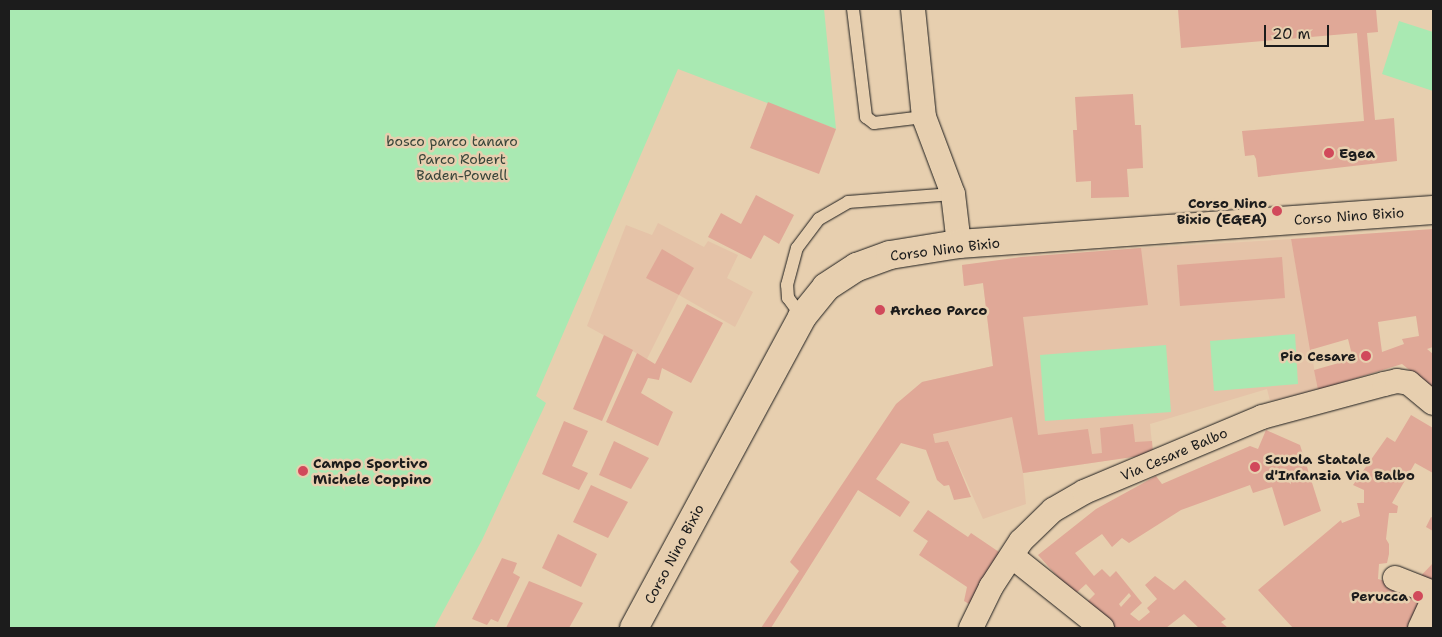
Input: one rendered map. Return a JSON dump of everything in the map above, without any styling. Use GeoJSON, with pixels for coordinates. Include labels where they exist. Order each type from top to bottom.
{"type":"FeatureCollection","features":[{"type":"Feature","properties":{"kind":"main road","name":"Corso Nino Bixio"},"geometry":{"type":"LineString","coordinates":[[634,628],[802,317],[826,287],[857,267],[890,254],[959,244],[1433,210]]}},
{"type":"Feature","properties":{"kind":"street"},"geometry":{"type":"LineString","coordinates":[[913,9],[924,117],[953,194],[959,244]]}},
{"type":"Feature","properties":{"kind":"street","name":"Via Cesare Balbo"},"geometry":{"type":"LineString","coordinates":[[971,628],[991,587],[1013,557],[1021,541],[1053,510],[1084,492],[1262,416],[1397,381],[1409,383],[1433,403]]}},
{"type":"Feature","properties":{"kind":"street"},"geometry":{"type":"LineString","coordinates":[[1013,557],[1102,628]]}},
{"type":"Feature","properties":{"kind":"street"},"geometry":{"type":"LineString","coordinates":[[1395,578],[1433,593]]}},
{"type":"Feature","properties":{"kind":"street"},"geometry":{"type":"LineString","coordinates":[[1420,628],[1433,600]]}},
{"type":"Feature","properties":{"kind":"lane"},"geometry":{"type":"LineString","coordinates":[[854,9],[866,117],[874,123],[924,117]]}},
{"type":"Feature","properties":{"kind":"lane"},"geometry":{"type":"LineString","coordinates":[[802,317],[788,298],[787,286],[797,248],[819,219],[848,202],[953,194]]}},
{"type":"Feature","properties":{"kind":"shaded area"},"geometry":{"type":"Polygon","coordinates":[[[658,223],[704,247],[708,241],[738,255],[727,278],[753,292],[735,327],[679,295],[647,359],[587,326],[626,225],[652,235],[658,223]]]}},
{"type":"Feature","properties":{"kind":"shaded area"},"geometry":{"type":"Polygon","coordinates":[[[1291,239],[1318,390],[1270,401],[1267,389],[1150,424],[1153,454],[1023,473],[1026,504],[983,519],[948,441],[935,443],[922,382],[993,366],[983,283],[964,286],[962,265],[1141,248],[1291,239]]]}},
{"type":"Feature","properties":{"kind":"green space","name":"Parco Robert Baden-Powell"},"geometry":{"type":"Polygon","coordinates":[[[9,9],[824,9],[836,129],[678,69],[536,396],[546,403],[482,540],[434,628],[9,628],[9,9]]]}},
{"type":"Feature","properties":{"kind":"green space"},"geometry":{"type":"Polygon","coordinates":[[[1399,21],[1433,32],[1433,91],[1382,74],[1399,21]]]}},
{"type":"Feature","properties":{"kind":"green space"},"geometry":{"type":"Polygon","coordinates":[[[1295,334],[1298,384],[1214,391],[1210,341],[1295,334]]]}},
{"type":"Feature","properties":{"kind":"green space"},"geometry":{"type":"Polygon","coordinates":[[[1166,345],[1171,412],[1045,421],[1040,355],[1166,345]]]}},
{"type":"Feature","properties":{"kind":"building"},"geometry":{"type":"Polygon","coordinates":[[[1178,9],[1376,9],[1378,32],[1367,33],[1375,120],[1394,118],[1397,161],[1258,177],[1254,155],[1245,156],[1242,131],[1364,121],[1357,33],[1181,48],[1178,9]]]}},
{"type":"Feature","properties":{"kind":"building"},"geometry":{"type":"Polygon","coordinates":[[[1133,94],[1135,125],[1141,125],[1143,168],[1127,169],[1129,197],[1091,198],[1091,181],[1076,182],[1073,130],[1077,130],[1075,97],[1133,94]]]}},
{"type":"Feature","properties":{"kind":"building"},"geometry":{"type":"Polygon","coordinates":[[[768,102],[836,129],[819,174],[750,148],[768,102]]]}},
{"type":"Feature","properties":{"kind":"building"},"geometry":{"type":"Polygon","coordinates":[[[756,195],[794,215],[779,244],[764,235],[751,259],[708,237],[721,213],[741,224],[756,195]]]}},
{"type":"Feature","properties":{"kind":"building"},"geometry":{"type":"Polygon","coordinates":[[[1433,229],[1433,347],[1427,349],[1433,354],[1433,389],[1402,364],[1318,390],[1314,370],[1353,359],[1348,339],[1310,350],[1291,239],[1433,229]],[[1416,316],[1378,322],[1382,352],[1404,344],[1402,339],[1419,336],[1416,316]]]}},
{"type":"Feature","properties":{"kind":"building"},"geometry":{"type":"Polygon","coordinates":[[[1141,248],[1148,305],[1023,317],[1038,435],[1088,429],[1092,454],[1102,453],[1100,428],[1133,424],[1135,442],[1152,441],[1153,454],[1023,473],[1012,417],[933,434],[935,443],[948,441],[971,497],[954,500],[949,485],[944,486],[937,480],[926,450],[901,443],[876,479],[910,502],[900,517],[858,490],[771,628],[761,628],[799,571],[790,562],[896,404],[922,382],[993,366],[983,283],[964,286],[962,265],[1021,257],[1141,248]]]}},
{"type":"Feature","properties":{"kind":"building"},"geometry":{"type":"Polygon","coordinates":[[[662,249],[694,268],[679,295],[646,278],[662,249]]]}},
{"type":"Feature","properties":{"kind":"building"},"geometry":{"type":"Polygon","coordinates":[[[1282,257],[1285,298],[1180,306],[1177,265],[1282,257]]]}},
{"type":"Feature","properties":{"kind":"building"},"geometry":{"type":"Polygon","coordinates":[[[687,304],[723,323],[691,383],[662,368],[659,380],[648,378],[641,393],[673,412],[658,446],[606,422],[637,353],[655,364],[687,304]]]}},
{"type":"Feature","properties":{"kind":"building"},"geometry":{"type":"Polygon","coordinates":[[[604,335],[633,350],[602,421],[573,409],[604,335]]]}},
{"type":"Feature","properties":{"kind":"building"},"geometry":{"type":"Polygon","coordinates":[[[1411,415],[1433,428],[1433,473],[1415,463],[1392,503],[1398,506],[1397,513],[1389,513],[1386,539],[1389,544],[1389,554],[1387,563],[1379,564],[1378,579],[1423,592],[1411,628],[1293,628],[1258,590],[1341,520],[1342,523],[1360,516],[1357,503],[1364,503],[1364,490],[1353,485],[1387,437],[1395,442],[1411,415]]]}},
{"type":"Feature","properties":{"kind":"building"},"geometry":{"type":"Polygon","coordinates":[[[564,421],[588,431],[572,466],[588,473],[579,490],[542,474],[564,421]]]}},
{"type":"Feature","properties":{"kind":"building"},"geometry":{"type":"Polygon","coordinates":[[[1266,430],[1300,445],[1321,511],[1284,526],[1272,487],[1253,493],[1250,485],[1181,510],[1129,543],[1122,538],[1112,547],[1102,534],[1075,553],[1094,576],[1102,569],[1110,577],[1116,571],[1142,603],[1130,614],[1139,621],[1150,612],[1147,608],[1157,599],[1145,585],[1155,576],[1174,590],[1185,580],[1226,619],[1221,622],[1228,628],[1199,628],[1184,614],[1166,628],[1115,628],[1084,605],[1095,594],[1086,584],[1074,595],[1038,555],[1096,509],[1156,476],[1162,484],[1250,446],[1258,449],[1266,430]],[[1129,593],[1119,604],[1121,607],[1131,596],[1129,593]]]}},
{"type":"Feature","properties":{"kind":"building"},"geometry":{"type":"Polygon","coordinates":[[[614,441],[649,458],[631,489],[599,475],[614,441]]]}},
{"type":"Feature","properties":{"kind":"building"},"geometry":{"type":"Polygon","coordinates":[[[591,485],[628,502],[608,538],[573,522],[591,485]]]}},
{"type":"Feature","properties":{"kind":"building"},"geometry":{"type":"Polygon","coordinates":[[[928,510],[968,537],[971,533],[1002,554],[974,607],[964,601],[967,587],[919,555],[928,541],[913,531],[928,510]]]}},
{"type":"Feature","properties":{"kind":"building"},"geometry":{"type":"Polygon","coordinates":[[[1431,517],[1433,518],[1433,531],[1426,527],[1431,517]]]}},
{"type":"Feature","properties":{"kind":"building"},"geometry":{"type":"Polygon","coordinates":[[[558,534],[597,554],[581,587],[542,568],[558,534]]]}},
{"type":"Feature","properties":{"kind":"building"},"geometry":{"type":"Polygon","coordinates":[[[502,558],[517,563],[513,573],[520,577],[498,622],[491,619],[487,625],[472,619],[502,558]]]}},
{"type":"Feature","properties":{"kind":"building"},"geometry":{"type":"Polygon","coordinates":[[[1433,563],[1433,587],[1417,580],[1433,563]]]}},
{"type":"Feature","properties":{"kind":"building"},"geometry":{"type":"Polygon","coordinates":[[[529,581],[583,603],[569,628],[506,628],[529,581]]]}},
{"type":"Feature","properties":{"kind":"place","name":"Egea"},"geometry":{"type":"Point","coordinates":[1329,153]}},
{"type":"Feature","properties":{"kind":"place","name":"Corso Nino Bixio (EGEA)"},"geometry":{"type":"Point","coordinates":[1277,211]}},
{"type":"Feature","properties":{"kind":"place","name":"Archeo Parco"},"geometry":{"type":"Point","coordinates":[880,310]}},
{"type":"Feature","properties":{"kind":"place","name":"Pio Cesare"},"geometry":{"type":"Point","coordinates":[1366,356]}},
{"type":"Feature","properties":{"kind":"place","name":"Scuola Statale d'Infanzia Via Balbo"},"geometry":{"type":"Point","coordinates":[1255,467]}},
{"type":"Feature","properties":{"kind":"place","name":"Campo Sportivo Michele Coppino"},"geometry":{"type":"Point","coordinates":[303,471]}},
{"type":"Feature","properties":{"kind":"place","name":"Perucca"},"geometry":{"type":"Point","coordinates":[1418,596]}},
{"type":"Feature","properties":{"kind":"park label","name":"bosco parco tanaro"},"geometry":{"type":"Point","coordinates":[452,141]}}]}
